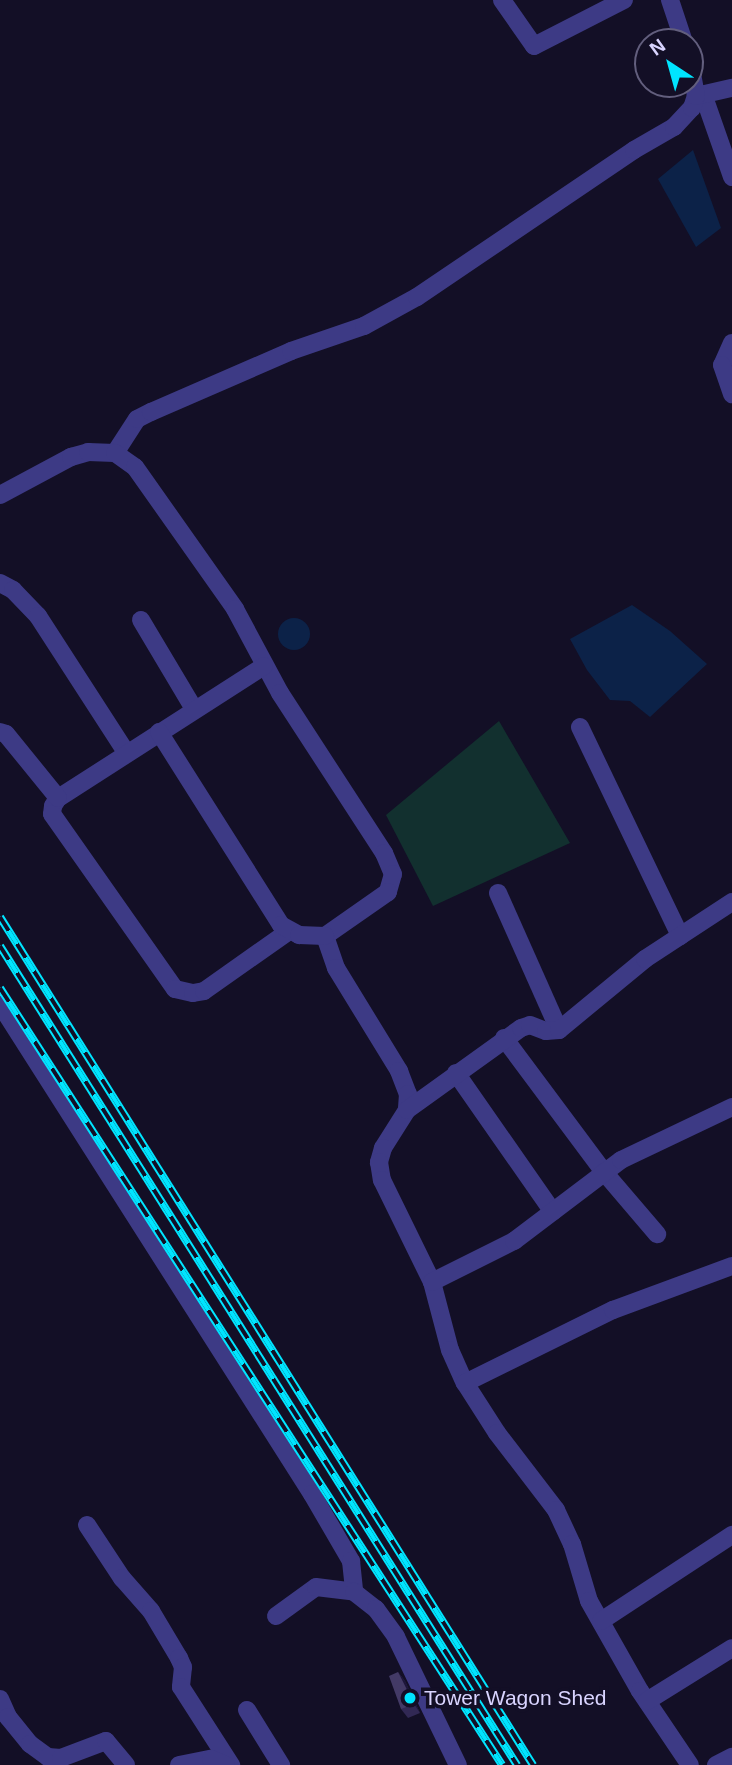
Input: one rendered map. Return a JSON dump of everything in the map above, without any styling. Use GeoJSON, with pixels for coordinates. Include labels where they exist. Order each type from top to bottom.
{"type":"FeatureCollection","features":[{"type":"Feature","properties":{"kind":"street"},"geometry":{"type":"LineString","coordinates":[[502,0],[534,47],[624,0]]}},
{"type":"Feature","properties":{"kind":"street"},"geometry":{"type":"LineString","coordinates":[[670,0],[679,28]]}},
{"type":"Feature","properties":{"kind":"street"},"geometry":{"type":"LineString","coordinates":[[704,94],[732,88]]}},
{"type":"Feature","properties":{"kind":"street"},"geometry":{"type":"LineString","coordinates":[[115,453],[137,419],[291,351],[364,326],[417,297],[634,150],[674,127],[698,98]]}},
{"type":"Feature","properties":{"kind":"street"},"geometry":{"type":"LineString","coordinates":[[701,98],[732,177]]}},
{"type":"Feature","properties":{"kind":"street"},"geometry":{"type":"LineString","coordinates":[[732,343],[722,365],[732,394]]}},
{"type":"Feature","properties":{"kind":"street"},"geometry":{"type":"LineString","coordinates":[[0,495],[71,457],[88,452],[115,453],[135,467],[235,609],[264,666],[338,786],[370,830],[393,874],[388,892],[325,936],[289,931],[274,916],[159,732]]}},
{"type":"Feature","properties":{"kind":"street"},"geometry":{"type":"LineString","coordinates":[[0,583],[13,590],[38,615],[126,752]]}},
{"type":"Feature","properties":{"kind":"street"},"geometry":{"type":"LineString","coordinates":[[141,620],[194,709]]}},
{"type":"Feature","properties":{"kind":"street"},"geometry":{"type":"LineString","coordinates":[[264,666],[126,752],[58,798],[52,806],[56,824],[175,989],[193,993],[204,990],[289,931]]}},
{"type":"Feature","properties":{"kind":"street"},"geometry":{"type":"LineString","coordinates":[[580,727],[680,936]]}},
{"type":"Feature","properties":{"kind":"street"},"geometry":{"type":"LineString","coordinates":[[0,732],[6,734],[58,798]]}},
{"type":"Feature","properties":{"kind":"street"},"geometry":{"type":"LineString","coordinates":[[498,893],[559,1030]]}},
{"type":"Feature","properties":{"kind":"street"},"geometry":{"type":"LineString","coordinates":[[690,1765],[647,1701],[589,1601],[572,1544],[555,1510],[496,1433],[465,1383],[450,1350],[432,1282],[392,1205],[379,1162],[383,1148],[407,1110],[456,1073],[504,1038],[530,1025],[546,1031],[559,1030],[634,967],[732,902]]}},
{"type":"Feature","properties":{"kind":"street"},"geometry":{"type":"LineString","coordinates":[[325,936],[336,968],[399,1071],[408,1094],[407,1110]]}},
{"type":"Feature","properties":{"kind":"street"},"geometry":{"type":"LineString","coordinates":[[0,1004],[312,1494],[351,1561],[354,1592]]}},
{"type":"Feature","properties":{"kind":"street"},"geometry":{"type":"LineString","coordinates":[[504,1038],[604,1172],[657,1234]]}},
{"type":"Feature","properties":{"kind":"street"},"geometry":{"type":"LineString","coordinates":[[456,1073],[553,1212]]}},
{"type":"Feature","properties":{"kind":"street"},"geometry":{"type":"LineString","coordinates":[[432,1282],[500,1250],[604,1172],[650,1144],[732,1107]]}},
{"type":"Feature","properties":{"kind":"street"},"geometry":{"type":"LineString","coordinates":[[465,1383],[613,1310],[732,1266]]}},
{"type":"Feature","properties":{"kind":"street"},"geometry":{"type":"LineString","coordinates":[[87,1525],[122,1578],[151,1611],[180,1658],[183,1667],[181,1687],[229,1765]]}},
{"type":"Feature","properties":{"kind":"street"},"geometry":{"type":"LineString","coordinates":[[601,1621],[732,1535]]}},
{"type":"Feature","properties":{"kind":"street"},"geometry":{"type":"LineString","coordinates":[[276,1616],[316,1587],[354,1592],[376,1609],[397,1637],[458,1765]]}},
{"type":"Feature","properties":{"kind":"street"},"geometry":{"type":"LineString","coordinates":[[647,1701],[732,1648]]}},
{"type":"Feature","properties":{"kind":"street"},"geometry":{"type":"LineString","coordinates":[[1,1705],[30,1745],[48,1758],[61,1758],[106,1741],[126,1765]]}},
{"type":"Feature","properties":{"kind":"street"},"geometry":{"type":"LineString","coordinates":[[247,1710],[281,1765]]}},
{"type":"Feature","properties":{"kind":"street"},"geometry":{"type":"LineString","coordinates":[[716,1765],[732,1757]]}},
{"type":"Feature","properties":{"kind":"street"},"geometry":{"type":"LineString","coordinates":[[178,1765],[211,1759],[229,1765]]}},
{"type":"Feature","properties":{"kind":"green space"},"geometry":{"type":"Polygon","coordinates":[[[499,721],[570,843],[433,906],[386,815],[499,721]]]}},
{"type":"Feature","properties":{"kind":"water"},"geometry":{"type":"Polygon","coordinates":[[[693,150],[721,228],[696,247],[658,179],[693,150]]]}},
{"type":"Feature","properties":{"kind":"water"},"geometry":{"type":"Polygon","coordinates":[[[632,605],[670,631],[707,664],[650,717],[630,701],[610,700],[587,670],[570,639],[632,605]]]}},
{"type":"Feature","properties":{"kind":"water"},"geometry":{"type":"Polygon","coordinates":[[[294,618],[306,622],[310,634],[306,646],[294,650],[282,646],[278,634],[282,622],[294,618]]]}},
{"type":"Feature","properties":{"kind":"building"},"geometry":{"type":"Polygon","coordinates":[[[398,1672],[414,1704],[401,1709],[389,1676],[398,1672]]]}},
{"type":"Feature","properties":{"kind":"railway"},"geometry":{"type":"LineString","coordinates":[[0,917],[533,1765]]}},
{"type":"Feature","properties":{"kind":"railway"},"geometry":{"type":"LineString","coordinates":[[0,946],[517,1765]]}},
{"type":"Feature","properties":{"kind":"railway"},"geometry":{"type":"LineString","coordinates":[[0,988],[502,1765]]}},
{"type":"Feature","properties":{"kind":"place","name":"Tower Wagon Shed"},"geometry":{"type":"Point","coordinates":[410,1698]}}]}
